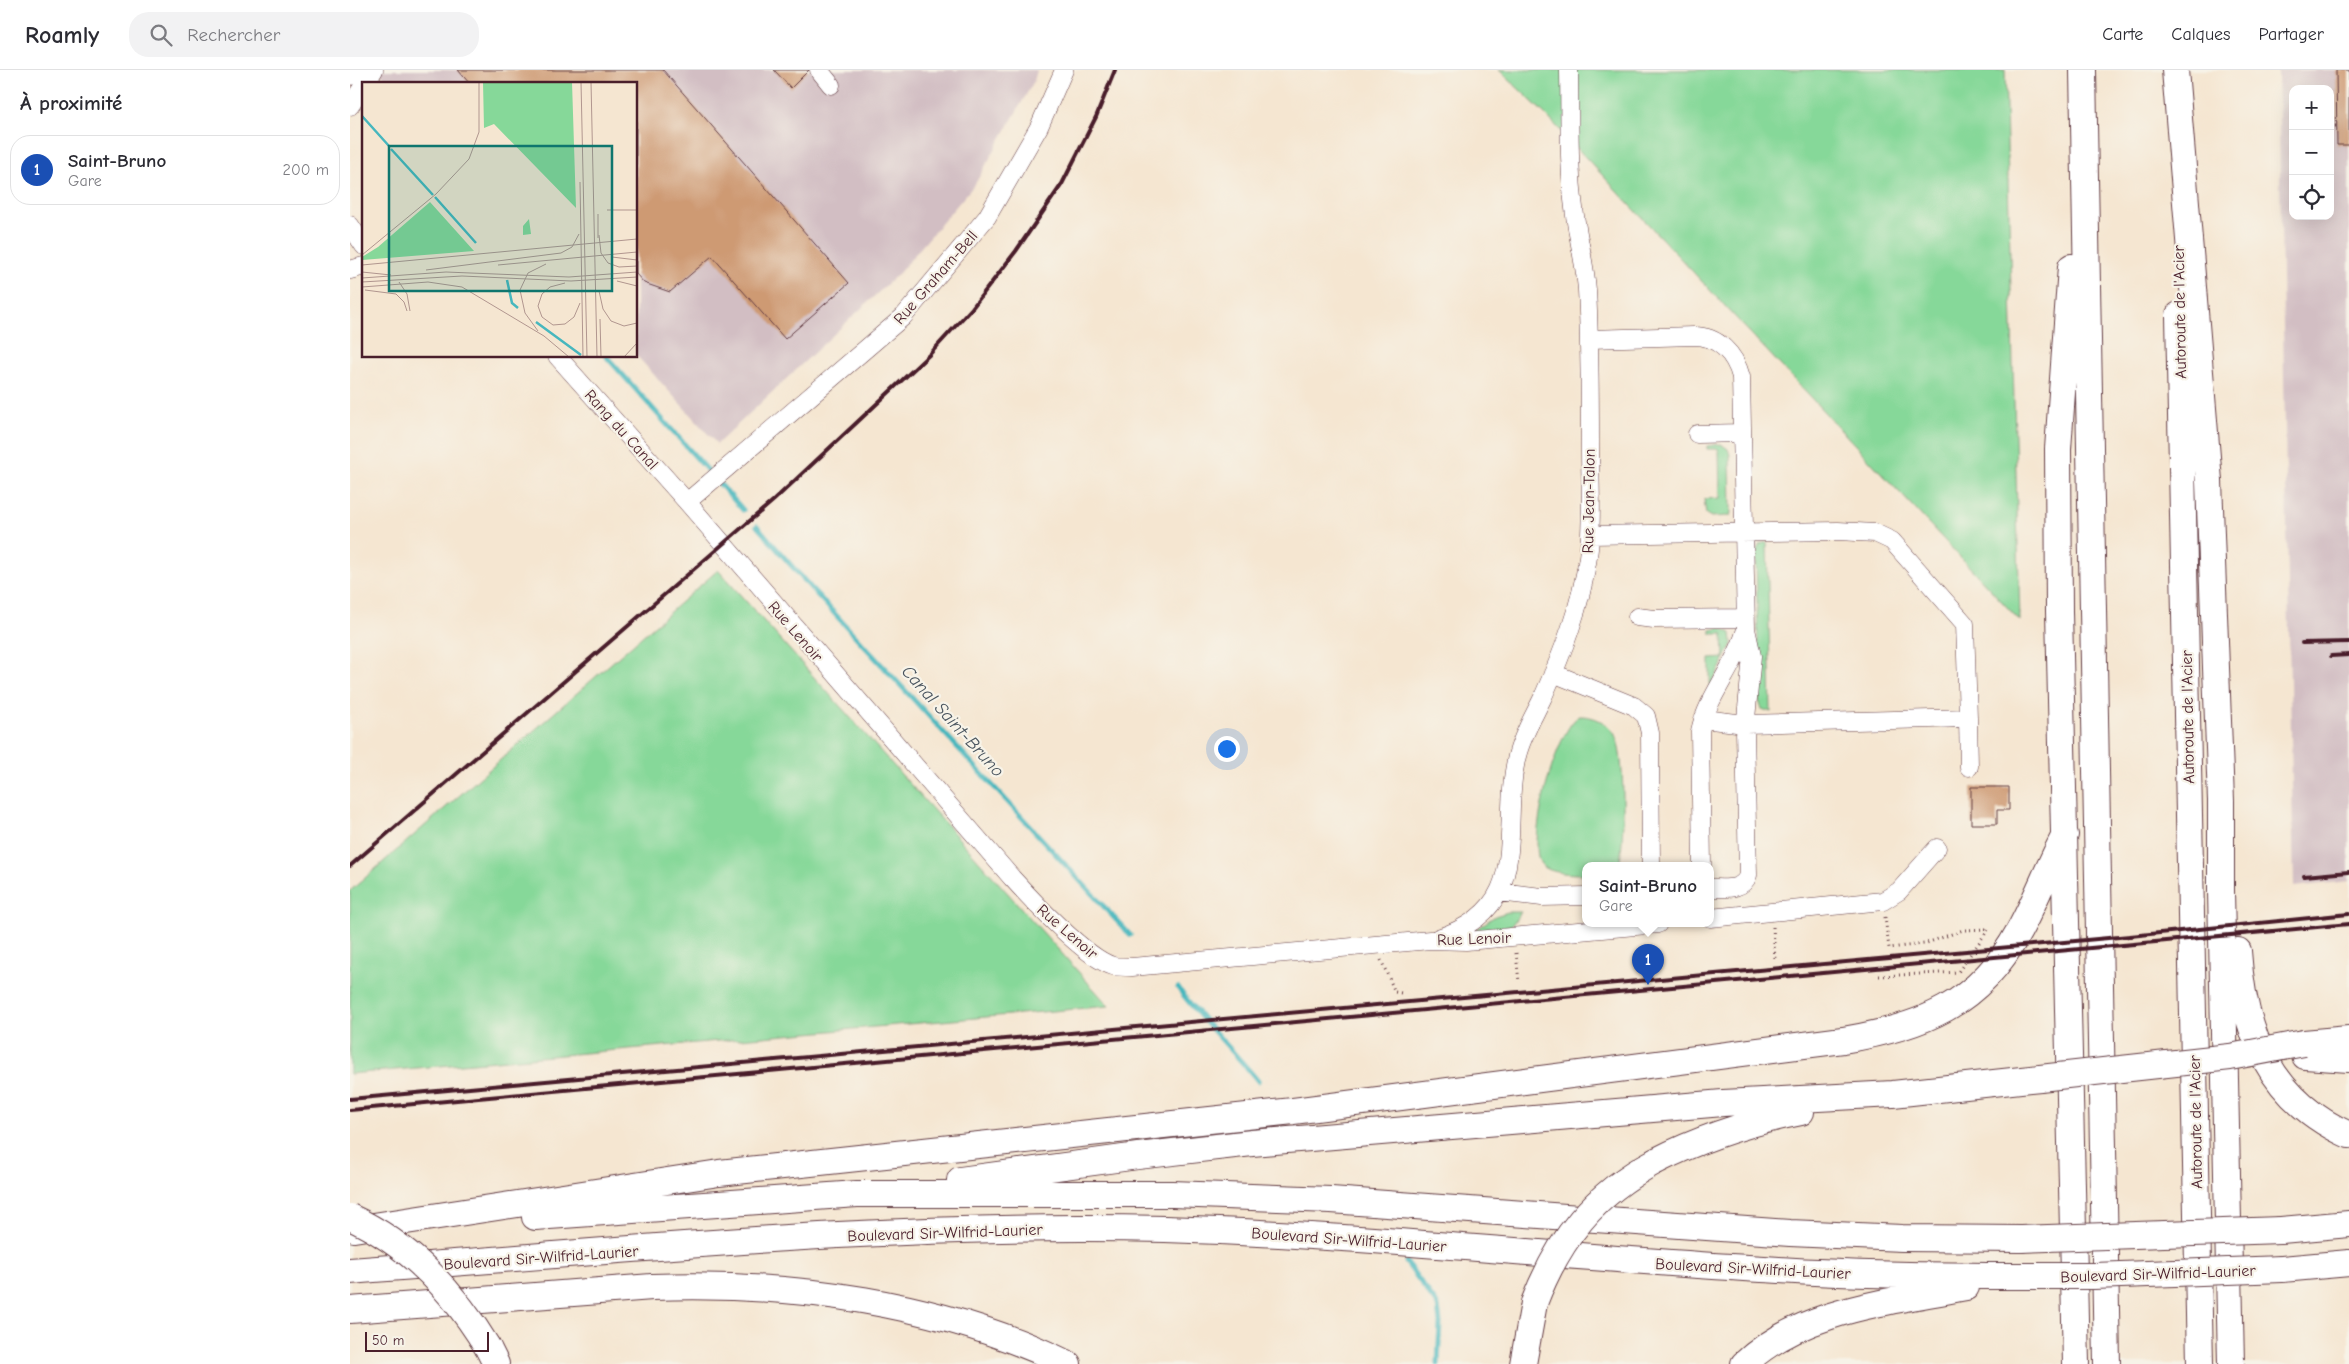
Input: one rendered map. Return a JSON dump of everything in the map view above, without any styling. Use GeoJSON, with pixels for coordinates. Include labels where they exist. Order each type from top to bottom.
{"type":"FeatureCollection","features":[{"type":"Feature","properties":{"kind":"highway"},"geometry":{"type":"LineString","coordinates":[[2174,70],[2209,481],[2221,801],[2221,899],[2231,1364]]}},
{"type":"Feature","properties":{"kind":"highway","name":"Autoroute de l'Acier"},"geometry":{"type":"LineString","coordinates":[[2174,70],[2200,1364]]}},
{"type":"Feature","properties":{"kind":"highway"},"geometry":{"type":"LineString","coordinates":[[2076,1364],[2058,449],[2083,81]]}},
{"type":"Feature","properties":{"kind":"highway"},"geometry":{"type":"LineString","coordinates":[[2083,81],[2107,1364]]}},
{"type":"Feature","properties":{"kind":"highway"},"geometry":{"type":"LineString","coordinates":[[2221,801],[2240,978],[2246,1012],[2254,1037],[2272,1072],[2288,1092],[2312,1114],[2349,1135]]}},
{"type":"Feature","properties":{"kind":"highway"},"geometry":{"type":"LineString","coordinates":[[350,1230],[719,1173],[1339,1106],[1843,1040],[1892,1031],[1932,1017],[1950,1008],[1965,998],[1990,973],[2020,931],[2048,867],[2065,835]]}},
{"type":"Feature","properties":{"kind":"highway"},"geometry":{"type":"LineString","coordinates":[[350,1230],[857,1194],[1138,1156],[1252,1143],[1723,1103],[1893,1094],[2230,1056],[2304,1050],[2349,1039]]}},
{"type":"Feature","properties":{"kind":"highway"},"geometry":{"type":"LineString","coordinates":[[2304,1050],[2349,1059]]}},
{"type":"Feature","properties":{"kind":"highway"},"geometry":{"type":"LineString","coordinates":[[1523,1364],[1534,1303],[1556,1254],[1578,1222],[1618,1185],[1656,1161],[1708,1136],[1743,1125],[1893,1094]]}},
{"type":"Feature","properties":{"kind":"highway"},"geometry":{"type":"LineString","coordinates":[[857,1194],[1146,1194],[1264,1197],[1403,1204],[1771,1232],[1912,1238],[2022,1239],[2281,1230],[2349,1224]]}},
{"type":"Feature","properties":{"kind":"highway"},"geometry":{"type":"LineString","coordinates":[[350,1217],[392,1240],[427,1270],[459,1305],[492,1356]]}},
{"type":"Feature","properties":{"kind":"highway","name":"Boulevard Sir-Wilfrid-Laurier"},"geometry":{"type":"LineString","coordinates":[[350,1271],[866,1234],[999,1229],[1125,1228],[1329,1236],[1779,1270],[1928,1276],[2094,1276],[2282,1269],[2349,1263]]}},
{"type":"Feature","properties":{"kind":"highway"},"geometry":{"type":"LineString","coordinates":[[2322,1266],[2349,1269]]}},
{"type":"Feature","properties":{"kind":"highway"},"geometry":{"type":"LineString","coordinates":[[1744,1364],[1776,1340],[1840,1313],[2023,1276]]}},
{"type":"Feature","properties":{"kind":"highway"},"geometry":{"type":"LineString","coordinates":[[350,1310],[632,1288],[699,1286],[774,1288],[845,1298],[939,1318],[1001,1335],[1068,1364]]}},
{"type":"Feature","properties":{"kind":"street"},"geometry":{"type":"LineString","coordinates":[[350,76],[360,70]]}},
{"type":"Feature","properties":{"kind":"street"},"geometry":{"type":"LineString","coordinates":[[365,82],[374,70]]}},
{"type":"Feature","properties":{"kind":"street"},"geometry":{"type":"LineString","coordinates":[[819,70],[831,85]]}},
{"type":"Feature","properties":{"kind":"street","name":"Rue Graham-Bell"},"geometry":{"type":"LineString","coordinates":[[687,502],[903,317],[986,217],[1039,127],[1064,70]]}},
{"type":"Feature","properties":{"kind":"street","name":"Rue Jean-Talon"},"geometry":{"type":"LineString","coordinates":[[1430,940],[1453,932],[1477,917],[1499,892],[1505,880],[1509,859],[1511,795],[1517,755],[1567,641],[1581,593],[1590,535],[1589,339],[1587,288],[1574,208],[1571,174],[1569,70]]}},
{"type":"Feature","properties":{"kind":"street"},"geometry":{"type":"LineString","coordinates":[[350,106],[362,87]]}},
{"type":"Feature","properties":{"kind":"street"},"geometry":{"type":"LineString","coordinates":[[350,225],[362,244]]}},
{"type":"Feature","properties":{"kind":"street"},"geometry":{"type":"LineString","coordinates":[[1589,339],[1701,336],[1719,343],[1732,356],[1739,371],[1746,623],[1752,656],[1745,724],[1748,875],[1746,882],[1740,886],[1714,888]]}},
{"type":"Feature","properties":{"kind":"street","name":"Rang du Canal"},"geometry":{"type":"LineString","coordinates":[[559,358],[687,502]]}},
{"type":"Feature","properties":{"kind":"street"},"geometry":{"type":"LineString","coordinates":[[1697,434],[1742,433]]}},
{"type":"Feature","properties":{"kind":"street","name":"Rue Lenoir"},"geometry":{"type":"LineString","coordinates":[[687,502],[1012,878],[1044,911],[1096,957],[1112,965],[1132,967],[1430,940],[1461,942],[1625,927]]}},
{"type":"Feature","properties":{"kind":"street"},"geometry":{"type":"LineString","coordinates":[[1590,535],[1744,532],[1865,532],[1883,535],[1892,541],[1966,624],[1969,767]]}},
{"type":"Feature","properties":{"kind":"street"},"geometry":{"type":"LineString","coordinates":[[1637,618],[1746,623]]}},
{"type":"Feature","properties":{"kind":"street"},"geometry":{"type":"LineString","coordinates":[[1702,862],[1700,742],[1703,719],[1738,652],[1746,623]]}},
{"type":"Feature","properties":{"kind":"street"},"geometry":{"type":"LineString","coordinates":[[1553,673],[1634,706],[1646,716],[1650,733],[1651,862]]}},
{"type":"Feature","properties":{"kind":"street"},"geometry":{"type":"LineString","coordinates":[[1703,719],[1745,724],[1968,718]]}},
{"type":"Feature","properties":{"kind":"street"},"geometry":{"type":"LineString","coordinates":[[1714,918],[1876,902],[1894,895],[1937,848]]}},
{"type":"Feature","properties":{"kind":"street"},"geometry":{"type":"LineString","coordinates":[[1499,892],[1542,897],[1582,896]]}},
{"type":"Feature","properties":{"kind":"path"},"geometry":{"type":"LineString","coordinates":[[1876,902],[1885,915],[1889,948],[1924,944],[1963,930],[1988,929],[1958,972],[1879,976]]}},
{"type":"Feature","properties":{"kind":"path"},"geometry":{"type":"LineString","coordinates":[[1772,912],[1775,958]]}},
{"type":"Feature","properties":{"kind":"path"},"geometry":{"type":"LineString","coordinates":[[1515,937],[1519,982]]}},
{"type":"Feature","properties":{"kind":"path"},"geometry":{"type":"LineString","coordinates":[[1376,945],[1392,987],[1395,992],[1401,993]]}},
{"type":"Feature","properties":{"kind":"shaded area"},"geometry":{"type":"Polygon","coordinates":[[[377,70],[1037,70],[1034,81],[975,184],[899,273],[717,444],[638,357],[638,82],[388,82],[377,70]]]}},
{"type":"Feature","properties":{"kind":"shaded area"},"geometry":{"type":"Polygon","coordinates":[[[2278,70],[2349,70],[2349,881],[2294,887],[2278,70]]]}},
{"type":"Feature","properties":{"kind":"green space"},"geometry":{"type":"Polygon","coordinates":[[[1499,70],[2005,70],[2020,621],[1545,114],[1499,70]]]}},
{"type":"Feature","properties":{"kind":"green space"},"geometry":{"type":"Polygon","coordinates":[[[1721,444],[1728,449],[1730,455],[1731,512],[1730,516],[1711,517],[1706,514],[1704,499],[1720,498],[1719,449],[1707,449],[1707,446],[1721,444]]]}},
{"type":"Feature","properties":{"kind":"green space"},"geometry":{"type":"Polygon","coordinates":[[[1767,542],[1771,712],[1762,709],[1759,701],[1756,552],[1760,544],[1767,542]]]}},
{"type":"Feature","properties":{"kind":"green space"},"geometry":{"type":"Polygon","coordinates":[[[718,570],[1109,1006],[350,1074],[350,891],[718,570]]]}},
{"type":"Feature","properties":{"kind":"green space"},"geometry":{"type":"Polygon","coordinates":[[[1721,628],[1731,633],[1732,644],[1710,688],[1710,659],[1724,658],[1723,634],[1711,634],[1711,630],[1721,628]]]}},
{"type":"Feature","properties":{"kind":"green space"},"geometry":{"type":"Polygon","coordinates":[[[1580,716],[1599,720],[1607,725],[1614,733],[1621,757],[1623,795],[1620,861],[1582,862],[1582,874],[1549,870],[1541,864],[1537,852],[1541,811],[1546,786],[1562,740],[1571,724],[1580,716]]]}},
{"type":"Feature","properties":{"kind":"green space"},"geometry":{"type":"Polygon","coordinates":[[[1508,912],[1521,912],[1506,933],[1472,932],[1495,916],[1508,912]]]}},
{"type":"Feature","properties":{"kind":"building"},"geometry":{"type":"Polygon","coordinates":[[[458,70],[663,70],[849,283],[785,339],[712,256],[670,292],[644,283],[638,276],[638,82],[468,82],[458,70]]]}},
{"type":"Feature","properties":{"kind":"building"},"geometry":{"type":"Polygon","coordinates":[[[774,70],[809,70],[791,88],[774,70]]]}},
{"type":"Feature","properties":{"kind":"building"},"geometry":{"type":"Polygon","coordinates":[[[2336,70],[2349,70],[2349,145],[2337,145],[2336,70]]]}},
{"type":"Feature","properties":{"kind":"building"},"geometry":{"type":"Polygon","coordinates":[[[1971,787],[2009,787],[2009,810],[1997,810],[1997,824],[1971,824],[1971,787]]]}},
{"type":"Feature","properties":{"kind":"waterway","name":"Canal Saint-Bruno"},"geometry":{"type":"LineString","coordinates":[[608,358],[743,510]]}},
{"type":"Feature","properties":{"kind":"waterway","name":"Canal Saint-Bruno"},"geometry":{"type":"LineString","coordinates":[[757,526],[811,588],[1130,935]]}},
{"type":"Feature","properties":{"kind":"waterway","name":"Canal Saint-Bruno"},"geometry":{"type":"LineString","coordinates":[[1178,988],[1258,1081]]}},
{"type":"Feature","properties":{"kind":"waterway","name":"Canal Saint-Bruno"},"geometry":{"type":"LineString","coordinates":[[1406,1262],[1438,1306],[1440,1323],[1438,1364]]}},
{"type":"Feature","properties":{"kind":"railway"},"geometry":{"type":"LineString","coordinates":[[350,866],[774,500],[930,354],[972,308],[1016,251],[1062,184],[1096,117],[1115,70]]}},
{"type":"Feature","properties":{"kind":"railway"},"geometry":{"type":"LineString","coordinates":[[2302,643],[2349,642]]}},
{"type":"Feature","properties":{"kind":"railway"},"geometry":{"type":"LineString","coordinates":[[2331,656],[2349,655]]}},
{"type":"Feature","properties":{"kind":"railway"},"geometry":{"type":"LineString","coordinates":[[2304,876],[2349,872]]}},
{"type":"Feature","properties":{"kind":"railway"},"geometry":{"type":"LineString","coordinates":[[350,1099],[2130,936],[2349,914]]}},
{"type":"Feature","properties":{"kind":"railway"},"geometry":{"type":"LineString","coordinates":[[350,1110],[2349,924]]}},
{"type":"Feature","properties":{"kind":"place","name":"Saint-Bruno"},"geometry":{"type":"Point","coordinates":[1648,985]}}]}
